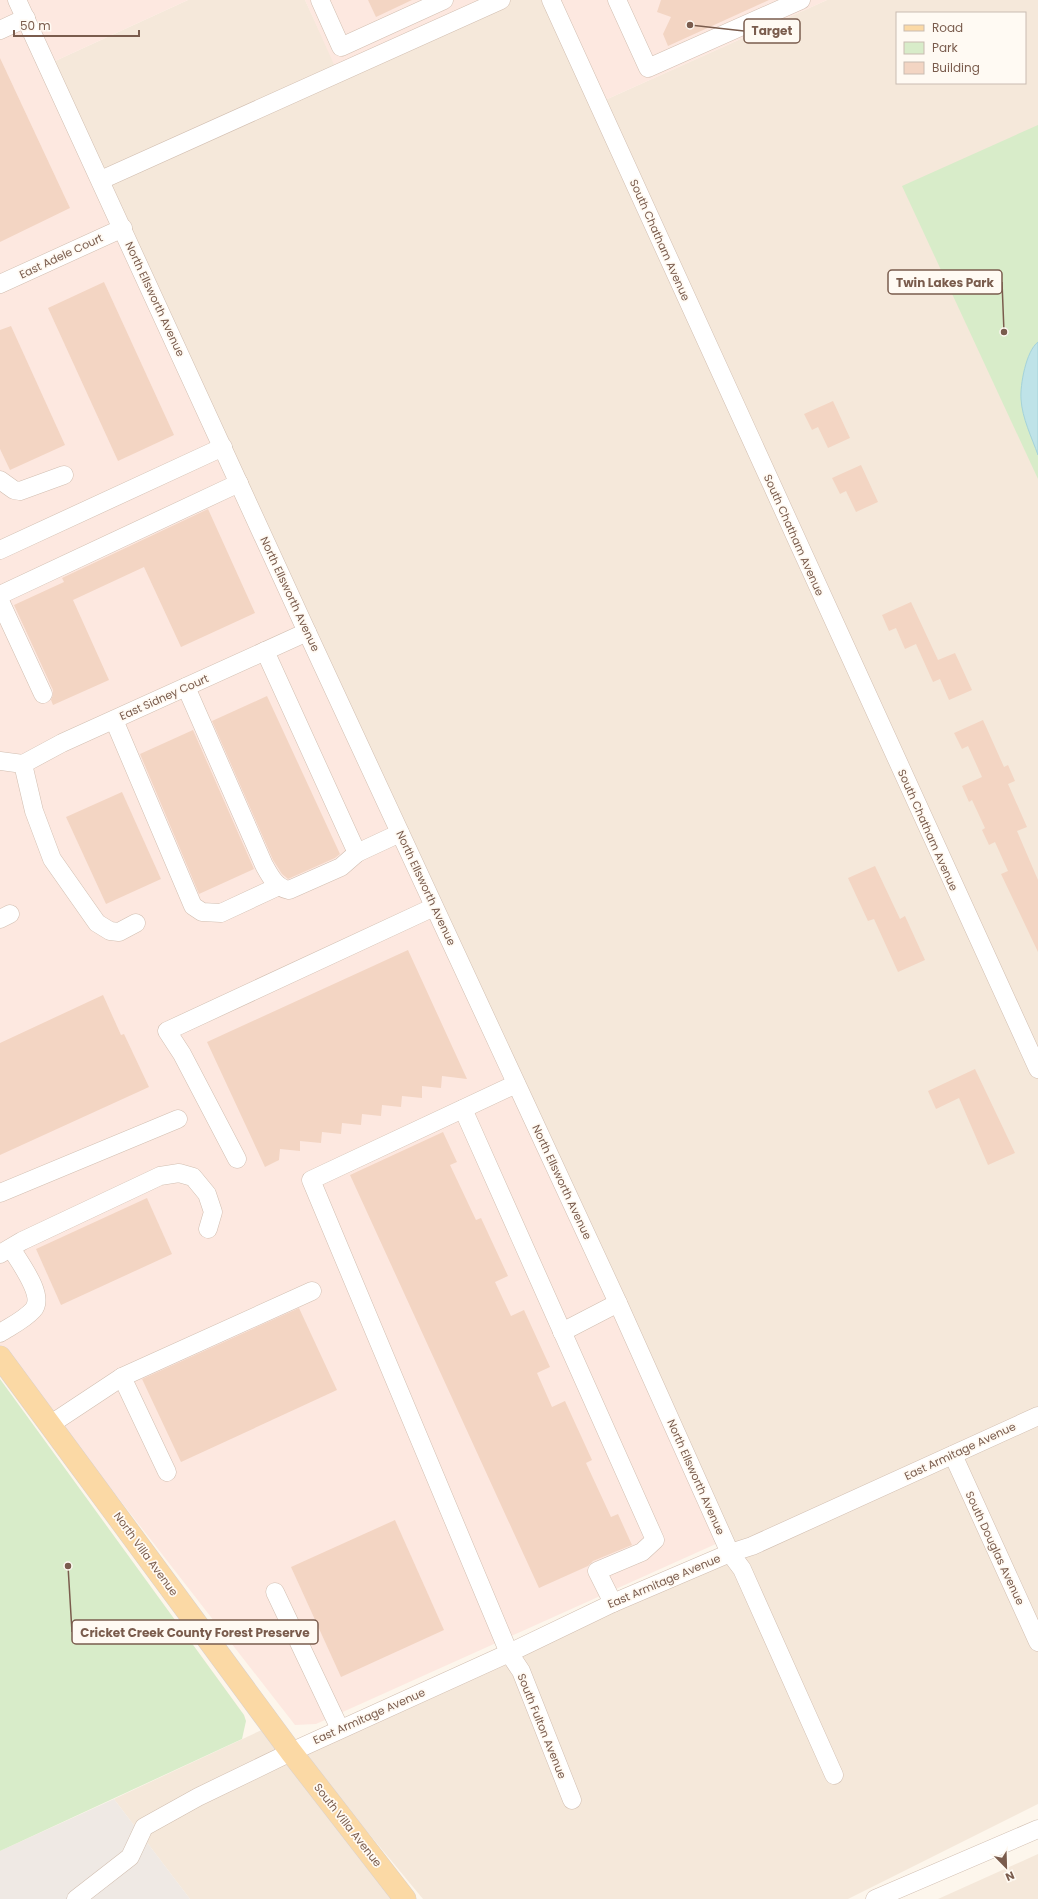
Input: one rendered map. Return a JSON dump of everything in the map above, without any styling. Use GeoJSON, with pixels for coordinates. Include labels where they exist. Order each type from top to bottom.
{"type":"FeatureCollection","features":[{"type":"Feature","properties":{"kind":"main road","name":"North Villa Avenue"},"geometry":{"type":"LineString","coordinates":[[0,1357],[291,1752]]}},
{"type":"Feature","properties":{"kind":"main road","name":"South Villa Avenue"},"geometry":{"type":"LineString","coordinates":[[291,1752],[405,1899]]}},
{"type":"Feature","properties":{"kind":"street","name":"North Ellsworth Avenue"},"geometry":{"type":"LineString","coordinates":[[18,0],[307,632],[618,1303],[730,1553],[742,1569],[834,1775]]}},
{"type":"Feature","properties":{"kind":"street"},"geometry":{"type":"LineString","coordinates":[[320,0],[341,47],[444,0]]}},
{"type":"Feature","properties":{"kind":"street"},"geometry":{"type":"LineString","coordinates":[[101,180],[501,0]]}},
{"type":"Feature","properties":{"kind":"street","name":"South Chatham Avenue"},"geometry":{"type":"LineString","coordinates":[[551,0],[1031,1038],[1038,1069]]}},
{"type":"Feature","properties":{"kind":"street"},"geometry":{"type":"LineString","coordinates":[[618,0],[648,68],[801,0]]}},
{"type":"Feature","properties":{"kind":"street"},"geometry":{"type":"LineString","coordinates":[[0,30],[26,18]]}},
{"type":"Feature","properties":{"kind":"street","name":"East Adele Court"},"geometry":{"type":"LineString","coordinates":[[0,284],[123,228]]}},
{"type":"Feature","properties":{"kind":"street"},"geometry":{"type":"LineString","coordinates":[[0,550],[223,447]]}},
{"type":"Feature","properties":{"kind":"street"},"geometry":{"type":"LineString","coordinates":[[0,480],[14,490],[20,491],[64,475]]}},
{"type":"Feature","properties":{"kind":"street"},"geometry":{"type":"LineString","coordinates":[[0,595],[239,482]]}},
{"type":"Feature","properties":{"kind":"street"},"geometry":{"type":"LineString","coordinates":[[0,601],[43,694]]}},
{"type":"Feature","properties":{"kind":"street","name":"East Sidney Court"},"geometry":{"type":"LineString","coordinates":[[23,764],[62,744],[307,632]]}},
{"type":"Feature","properties":{"kind":"street"},"geometry":{"type":"LineString","coordinates":[[265,651],[357,853]]}},
{"type":"Feature","properties":{"kind":"street"},"geometry":{"type":"LineString","coordinates":[[186,687],[264,865],[279,886],[289,890],[341,867],[357,853],[400,833]]}},
{"type":"Feature","properties":{"kind":"street"},"geometry":{"type":"LineString","coordinates":[[114,720],[193,906],[202,912],[221,913],[279,886]]}},
{"type":"Feature","properties":{"kind":"street"},"geometry":{"type":"LineString","coordinates":[[0,761],[23,764],[34,811],[52,858],[97,923],[110,931],[119,932],[136,924]]}},
{"type":"Feature","properties":{"kind":"street"},"geometry":{"type":"LineString","coordinates":[[237,1159],[182,1054],[167,1031],[434,907]]}},
{"type":"Feature","properties":{"kind":"street"},"geometry":{"type":"LineString","coordinates":[[516,1084],[463,1109],[655,1540],[642,1552],[598,1571],[613,1602]]}},
{"type":"Feature","properties":{"kind":"street","name":"South Fulton Avenue"},"geometry":{"type":"LineString","coordinates":[[463,1109],[311,1180],[509,1653],[521,1671],[572,1800]]}},
{"type":"Feature","properties":{"kind":"street"},"geometry":{"type":"LineString","coordinates":[[0,1193],[178,1119]]}},
{"type":"Feature","properties":{"kind":"street"},"geometry":{"type":"LineString","coordinates":[[0,1333],[33,1310],[37,1304],[36,1292],[6,1251],[160,1176],[179,1172],[193,1177],[207,1194],[213,1212],[208,1229]]}},
{"type":"Feature","properties":{"kind":"street"},"geometry":{"type":"LineString","coordinates":[[50,1424],[122,1378],[312,1291]]}},
{"type":"Feature","properties":{"kind":"street"},"geometry":{"type":"LineString","coordinates":[[562,1332],[618,1303]]}},
{"type":"Feature","properties":{"kind":"street"},"geometry":{"type":"LineString","coordinates":[[122,1378],[167,1472]]}},
{"type":"Feature","properties":{"kind":"street","name":"East Armitage Avenue"},"geometry":{"type":"LineString","coordinates":[[76,1899],[130,1857],[144,1827],[198,1797],[340,1729],[509,1653],[613,1602],[730,1553],[752,1546],[1038,1416]]}},
{"type":"Feature","properties":{"kind":"street","name":"South Douglas Avenue"},"geometry":{"type":"LineString","coordinates":[[953,1455],[1038,1642]]}},
{"type":"Feature","properties":{"kind":"street"},"geometry":{"type":"LineString","coordinates":[[275,1592],[340,1729]]}},
{"type":"Feature","properties":{"kind":"street"},"geometry":{"type":"LineString","coordinates":[[875,1899],[1038,1828]]}},
{"type":"Feature","properties":{"kind":"shaded area"},"geometry":{"type":"Polygon","coordinates":[[[0,0],[12,0],[718,1543],[316,1724],[295,1725],[0,1346],[0,0]]]}},
{"type":"Feature","properties":{"kind":"shaded area"},"geometry":{"type":"Polygon","coordinates":[[[26,0],[188,0],[53,62],[26,0]]]}},
{"type":"Feature","properties":{"kind":"shaded area"},"geometry":{"type":"Polygon","coordinates":[[[188,0],[305,0],[337,69],[489,0],[557,0],[603,101],[827,0],[1038,0],[1038,1408],[734,1548],[53,62],[188,0]]]}},
{"type":"Feature","properties":{"kind":"shaded area"},"geometry":{"type":"Polygon","coordinates":[[[305,0],[489,0],[336,69],[305,0]]]}},
{"type":"Feature","properties":{"kind":"shaded area"},"geometry":{"type":"Polygon","coordinates":[[[557,0],[827,0],[603,101],[557,0]]]}},
{"type":"Feature","properties":{"kind":"shaded area"},"geometry":{"type":"Polygon","coordinates":[[[1038,1419],[1038,1804],[848,1899],[423,1899],[303,1754],[1038,1419]]]}},
{"type":"Feature","properties":{"kind":"shaded area"},"geometry":{"type":"Polygon","coordinates":[[[266,1728],[400,1899],[190,1899],[114,1799],[266,1728]]]}},
{"type":"Feature","properties":{"kind":"shaded area"},"geometry":{"type":"Polygon","coordinates":[[[114,1799],[190,1899],[0,1899],[0,1851],[114,1799]]]}},
{"type":"Feature","properties":{"kind":"shaded area"},"geometry":{"type":"Polygon","coordinates":[[[1038,1854],[1038,1899],[938,1899],[1038,1854]]]}},
{"type":"Feature","properties":{"kind":"green space"},"geometry":{"type":"Polygon","coordinates":[[[1038,125],[1038,479],[902,186],[1038,125]]]}},
{"type":"Feature","properties":{"kind":"green space"},"geometry":{"type":"Polygon","coordinates":[[[0,1379],[244,1715],[246,1721],[242,1739],[0,1851],[0,1379]]]}},
{"type":"Feature","properties":{"kind":"water"},"geometry":{"type":"Polygon","coordinates":[[[1038,342],[1038,455],[1023,413],[1021,393],[1027,360],[1034,346],[1038,342]]]}},
{"type":"Feature","properties":{"kind":"building"},"geometry":{"type":"Polygon","coordinates":[[[368,0],[412,0],[376,17],[368,0]]]}},
{"type":"Feature","properties":{"kind":"building"},"geometry":{"type":"Polygon","coordinates":[[[661,0],[769,0],[668,46],[663,34],[671,17],[657,12],[661,0]]]}},
{"type":"Feature","properties":{"kind":"building"},"geometry":{"type":"Polygon","coordinates":[[[0,58],[70,208],[0,242],[0,58]]]}},
{"type":"Feature","properties":{"kind":"building"},"geometry":{"type":"Polygon","coordinates":[[[104,282],[174,435],[118,461],[48,308],[104,282]]]}},
{"type":"Feature","properties":{"kind":"building"},"geometry":{"type":"Polygon","coordinates":[[[11,326],[65,445],[10,470],[0,449],[0,330],[11,326]]]}},
{"type":"Feature","properties":{"kind":"building"},"geometry":{"type":"Polygon","coordinates":[[[833,401],[850,438],[828,448],[818,427],[812,430],[804,414],[833,401]]]}},
{"type":"Feature","properties":{"kind":"building"},"geometry":{"type":"Polygon","coordinates":[[[861,465],[878,502],[856,512],[846,491],[840,494],[832,478],[861,465]]]}},
{"type":"Feature","properties":{"kind":"building"},"geometry":{"type":"Polygon","coordinates":[[[208,509],[255,613],[181,647],[144,567],[73,600],[109,680],[53,705],[51,700],[53,690],[14,605],[64,582],[62,578],[208,509]]]}},
{"type":"Feature","properties":{"kind":"building"},"geometry":{"type":"Polygon","coordinates":[[[911,602],[938,660],[955,653],[972,690],[949,700],[940,679],[933,682],[916,644],[905,649],[896,628],[889,631],[882,615],[911,602]]]}},
{"type":"Feature","properties":{"kind":"building"},"geometry":{"type":"Polygon","coordinates":[[[267,696],[340,854],[335,858],[288,879],[282,874],[273,860],[212,721],[267,696]]]}},
{"type":"Feature","properties":{"kind":"building"},"geometry":{"type":"Polygon","coordinates":[[[983,720],[1004,767],[1008,765],[1015,781],[1008,784],[1027,827],[1017,831],[1038,880],[1038,952],[1001,874],[1008,871],[995,842],[989,845],[982,830],[985,828],[972,800],[969,802],[962,786],[982,777],[968,746],[962,749],[954,733],[983,720]]]}},
{"type":"Feature","properties":{"kind":"building"},"geometry":{"type":"Polygon","coordinates":[[[193,730],[254,869],[199,894],[140,754],[193,730]]]}},
{"type":"Feature","properties":{"kind":"building"},"geometry":{"type":"Polygon","coordinates":[[[122,792],[161,879],[106,904],[66,817],[122,792]]]}},
{"type":"Feature","properties":{"kind":"building"},"geometry":{"type":"Polygon","coordinates":[[[875,866],[900,919],[905,916],[925,960],[898,972],[874,919],[868,921],[848,878],[875,866]]]}},
{"type":"Feature","properties":{"kind":"building"},"geometry":{"type":"Polygon","coordinates":[[[408,950],[467,1079],[442,1076],[441,1088],[422,1086],[422,1098],[402,1096],[401,1107],[382,1105],[381,1116],[362,1114],[361,1125],[342,1123],[341,1134],[322,1132],[321,1143],[300,1141],[300,1151],[280,1149],[279,1160],[265,1167],[207,1042],[408,950]]]}},
{"type":"Feature","properties":{"kind":"building"},"geometry":{"type":"Polygon","coordinates":[[[103,995],[121,1035],[124,1034],[149,1087],[0,1155],[0,1043],[103,995]]]}},
{"type":"Feature","properties":{"kind":"building"},"geometry":{"type":"Polygon","coordinates":[[[975,1069],[1015,1153],[988,1165],[959,1098],[936,1109],[928,1091],[975,1069]]]}},
{"type":"Feature","properties":{"kind":"building"},"geometry":{"type":"Polygon","coordinates":[[[443,1132],[457,1162],[450,1165],[476,1220],[481,1218],[508,1276],[495,1282],[511,1316],[524,1310],[550,1367],[537,1373],[552,1407],[565,1401],[592,1460],[586,1463],[611,1517],[618,1514],[632,1545],[593,1561],[588,1566],[539,1588],[350,1175],[443,1132]]]}},
{"type":"Feature","properties":{"kind":"building"},"geometry":{"type":"Polygon","coordinates":[[[147,1198],[172,1254],[61,1305],[36,1249],[147,1198]]]}},
{"type":"Feature","properties":{"kind":"building"},"geometry":{"type":"Polygon","coordinates":[[[299,1308],[337,1390],[181,1462],[142,1379],[299,1308]]]}},
{"type":"Feature","properties":{"kind":"building"},"geometry":{"type":"Polygon","coordinates":[[[395,1520],[444,1630],[341,1677],[291,1567],[395,1520]]]}},
{"type":"Feature","properties":{"kind":"place","name":"Target"},"geometry":{"type":"Point","coordinates":[690,25]}},
{"type":"Feature","properties":{"kind":"place","name":"Twin Lakes Park"},"geometry":{"type":"Point","coordinates":[1004,332]}},
{"type":"Feature","properties":{"kind":"place","name":"Cricket Creek County Forest Preserve"},"geometry":{"type":"Point","coordinates":[68,1566]}}]}
